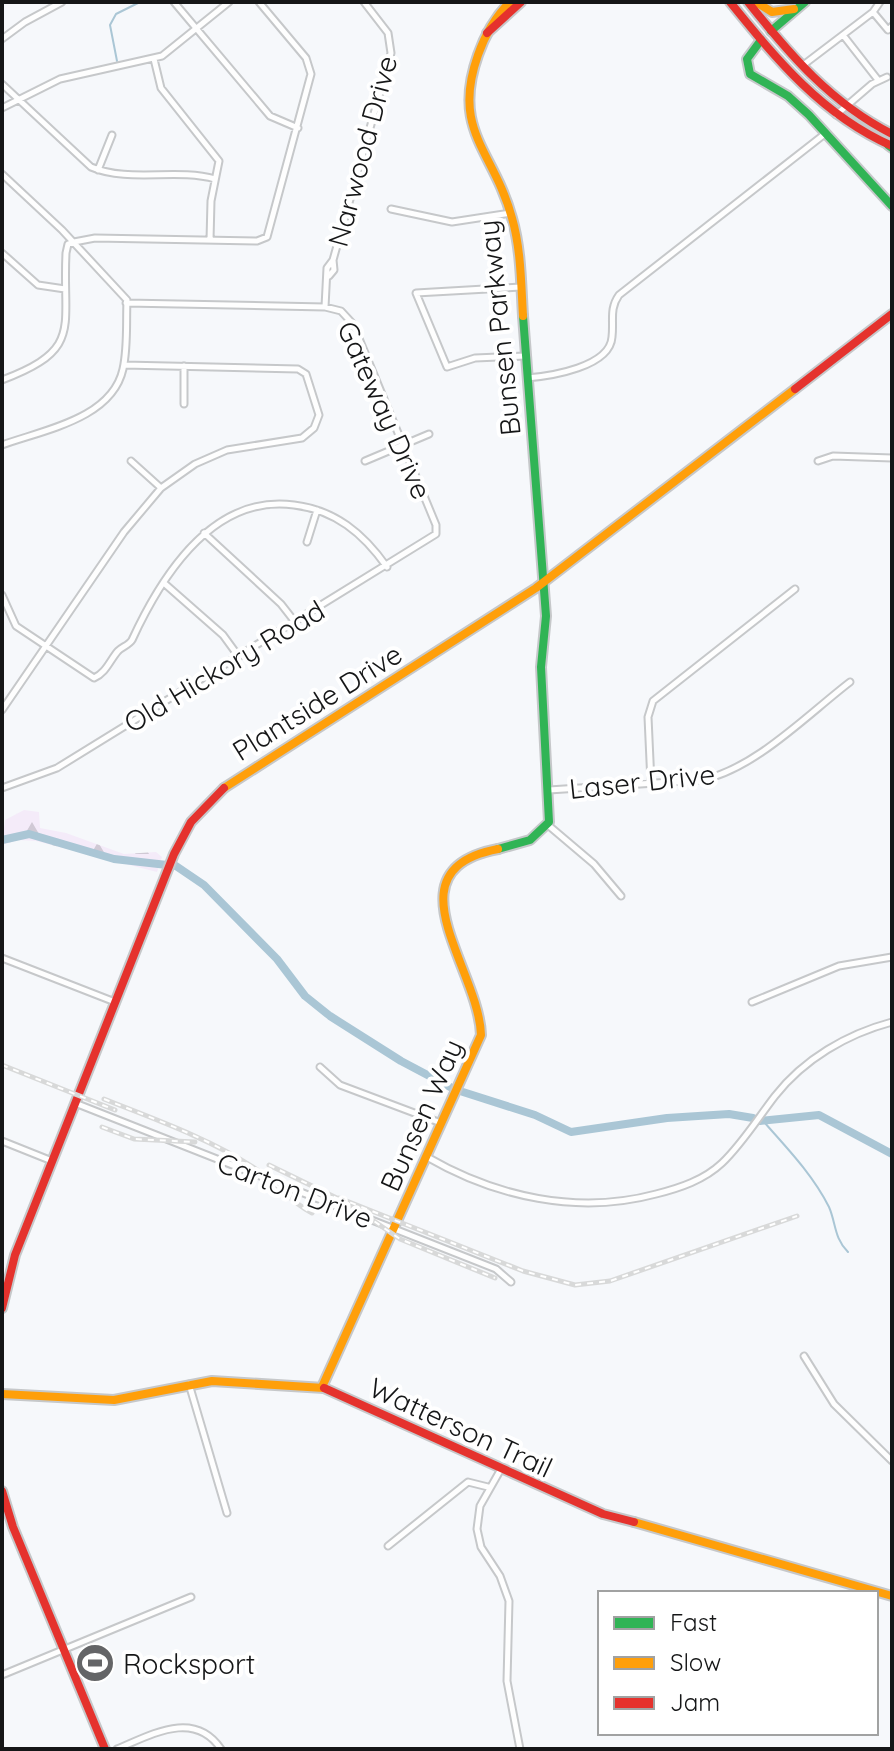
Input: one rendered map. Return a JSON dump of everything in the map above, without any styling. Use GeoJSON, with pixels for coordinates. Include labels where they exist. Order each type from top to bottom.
{"type":"FeatureCollection","features":[{"type":"Feature","properties":{"kind":"main road","name":"Bunsen Parkway"},"geometry":{"type":"LineString","coordinates":[[510,2],[498,13],[486,35],[469,83],[469,119],[476,146],[512,212],[521,287],[543,583]]}},
{"type":"Feature","properties":{"kind":"main road","name":"Bunsen Parkway"},"geometry":{"type":"LineString","coordinates":[[486,35],[521,2]]}},
{"type":"Feature","properties":{"kind":"main road"},"geometry":{"type":"LineString","coordinates":[[730,2],[761,40],[836,115],[891,146]]}},
{"type":"Feature","properties":{"kind":"main road"},"geometry":{"type":"LineString","coordinates":[[748,2],[801,67],[843,107],[892,134]]}},
{"type":"Feature","properties":{"kind":"main road"},"geometry":{"type":"LineString","coordinates":[[756,2],[772,12],[796,9]]}},
{"type":"Feature","properties":{"kind":"main road"},"geometry":{"type":"LineString","coordinates":[[805,2],[761,40],[747,59],[750,74],[797,103],[892,206]]}},
{"type":"Feature","properties":{"kind":"main road","name":"Plantside Drive"},"geometry":{"type":"LineString","coordinates":[[2,1308],[11,1266],[164,878],[191,822],[225,786],[430,658],[543,583],[892,314]]}},
{"type":"Feature","properties":{"kind":"main road"},"geometry":{"type":"LineString","coordinates":[[543,583],[546,616],[541,667],[549,790],[548,825]]}},
{"type":"Feature","properties":{"kind":"main road","name":"Bunsen Way"},"geometry":{"type":"LineString","coordinates":[[322,1387],[480,1040],[482,1021],[443,914],[444,883],[452,869],[463,859],[531,840],[548,825]]}},
{"type":"Feature","properties":{"kind":"main road","name":"Watterson Trail"},"geometry":{"type":"LineString","coordinates":[[2,1394],[114,1400],[189,1383],[218,1381],[322,1387],[618,1519],[715,1542],[876,1591]]}},
{"type":"Feature","properties":{"kind":"main road"},"geometry":{"type":"LineString","coordinates":[[2,1491],[13,1527],[105,1749]]}},
{"type":"Feature","properties":{"kind":"street"},"geometry":{"type":"LineString","coordinates":[[2,39],[62,2]]}},
{"type":"Feature","properties":{"kind":"street"},"geometry":{"type":"LineString","coordinates":[[174,2],[270,116],[298,128]]}},
{"type":"Feature","properties":{"kind":"street"},"geometry":{"type":"LineString","coordinates":[[2,108],[60,79],[154,59],[168,53],[229,2]]}},
{"type":"Feature","properties":{"kind":"street"},"geometry":{"type":"LineString","coordinates":[[3,377],[40,365],[56,350],[64,329],[68,244],[95,238],[257,241],[267,237],[310,82],[310,66],[259,2]]}},
{"type":"Feature","properties":{"kind":"street","name":"Narwood Drive"},"geometry":{"type":"LineString","coordinates":[[325,307],[329,276],[334,270],[333,260],[391,53],[388,33],[364,2]]}},
{"type":"Feature","properties":{"kind":"street"},"geometry":{"type":"LineString","coordinates":[[801,67],[873,12],[880,2]]}},
{"type":"Feature","properties":{"kind":"street"},"geometry":{"type":"LineString","coordinates":[[873,12],[888,30],[892,26]]}},
{"type":"Feature","properties":{"kind":"street"},"geometry":{"type":"LineString","coordinates":[[843,35],[878,80]]}},
{"type":"Feature","properties":{"kind":"street"},"geometry":{"type":"LineString","coordinates":[[154,59],[161,88],[217,155],[219,164],[210,240]]}},
{"type":"Feature","properties":{"kind":"street"},"geometry":{"type":"LineString","coordinates":[[836,115],[878,80],[887,77]]}},
{"type":"Feature","properties":{"kind":"street"},"geometry":{"type":"LineString","coordinates":[[2,84],[98,170],[196,174],[215,179]]}},
{"type":"Feature","properties":{"kind":"street"},"geometry":{"type":"LineString","coordinates":[[527,378],[561,374],[604,354],[611,343],[613,304],[621,293],[827,133]]}},
{"type":"Feature","properties":{"kind":"street"},"geometry":{"type":"LineString","coordinates":[[98,170],[112,135]]}},
{"type":"Feature","properties":{"kind":"street"},"geometry":{"type":"LineString","coordinates":[[2,174],[74,242],[124,295],[126,303],[124,365],[112,393],[94,409],[2,445]]}},
{"type":"Feature","properties":{"kind":"street"},"geometry":{"type":"LineString","coordinates":[[391,209],[452,222],[512,212]]}},
{"type":"Feature","properties":{"kind":"street"},"geometry":{"type":"LineString","coordinates":[[2,253],[38,285],[65,289]]}},
{"type":"Feature","properties":{"kind":"street"},"geometry":{"type":"LineString","coordinates":[[521,287],[416,293],[447,367],[475,358],[525,356]]}},
{"type":"Feature","properties":{"kind":"street","name":"Gateway Drive"},"geometry":{"type":"LineString","coordinates":[[126,303],[325,307],[344,313],[353,324],[437,531]]}},
{"type":"Feature","properties":{"kind":"street"},"geometry":{"type":"LineString","coordinates":[[2,710],[124,532],[161,488],[195,464],[227,450],[302,438],[318,420],[315,396],[306,374],[298,369],[124,365]]}},
{"type":"Feature","properties":{"kind":"street"},"geometry":{"type":"LineString","coordinates":[[184,366],[184,404]]}},
{"type":"Feature","properties":{"kind":"street"},"geometry":{"type":"LineString","coordinates":[[365,461],[429,434]]}},
{"type":"Feature","properties":{"kind":"street"},"geometry":{"type":"LineString","coordinates":[[818,461],[833,456],[892,458]]}},
{"type":"Feature","properties":{"kind":"street"},"geometry":{"type":"LineString","coordinates":[[131,461],[161,488]]}},
{"type":"Feature","properties":{"kind":"street"},"geometry":{"type":"LineString","coordinates":[[2,595],[14,623],[94,678],[101,675],[117,652],[131,642],[139,621],[204,533],[239,512],[259,506],[287,504],[317,510],[352,528],[387,567]]}},
{"type":"Feature","properties":{"kind":"street"},"geometry":{"type":"LineString","coordinates":[[307,542],[317,510]]}},
{"type":"Feature","properties":{"kind":"street","name":"Old Hickory Road"},"geometry":{"type":"LineString","coordinates":[[2,788],[57,768],[387,567],[433,538],[437,531]]}},
{"type":"Feature","properties":{"kind":"street"},"geometry":{"type":"LineString","coordinates":[[204,533],[281,604],[295,622]]}},
{"type":"Feature","properties":{"kind":"street"},"geometry":{"type":"LineString","coordinates":[[165,584],[223,635],[239,657]]}},
{"type":"Feature","properties":{"kind":"street"},"geometry":{"type":"LineString","coordinates":[[651,783],[648,717],[653,701],[795,589]]}},
{"type":"Feature","properties":{"kind":"street","name":"Laser Drive"},"geometry":{"type":"LineString","coordinates":[[549,790],[701,780],[734,770],[850,682]]}},
{"type":"Feature","properties":{"kind":"street"},"geometry":{"type":"LineString","coordinates":[[2,695],[9,700]]}},
{"type":"Feature","properties":{"kind":"street"},"geometry":{"type":"LineString","coordinates":[[548,825],[613,883],[621,896]]}},
{"type":"Feature","properties":{"kind":"street"},"geometry":{"type":"LineString","coordinates":[[752,1002],[839,966],[892,957]]}},
{"type":"Feature","properties":{"kind":"street"},"geometry":{"type":"LineString","coordinates":[[2,958],[115,1002]]}},
{"type":"Feature","properties":{"kind":"street"},"geometry":{"type":"LineString","coordinates":[[427,1157],[489,1186],[552,1201],[611,1202],[673,1190],[700,1179],[719,1165],[778,1093],[813,1060],[852,1036],[892,1022]]}},
{"type":"Feature","properties":{"kind":"street"},"geometry":{"type":"LineString","coordinates":[[320,1067],[340,1085],[442,1123]]}},
{"type":"Feature","properties":{"kind":"street","name":"Carton Drive"},"geometry":{"type":"LineString","coordinates":[[75,1103],[496,1269],[511,1282]]}},
{"type":"Feature","properties":{"kind":"street"},"geometry":{"type":"LineString","coordinates":[[2,1141],[52,1161]]}},
{"type":"Feature","properties":{"kind":"street"},"geometry":{"type":"LineString","coordinates":[[804,1356],[834,1404],[892,1461]]}},
{"type":"Feature","properties":{"kind":"street"},"geometry":{"type":"LineString","coordinates":[[189,1383],[227,1513]]}},
{"type":"Feature","properties":{"kind":"street"},"geometry":{"type":"LineString","coordinates":[[501,1469],[488,1487],[480,1506],[477,1529],[481,1547],[500,1576],[509,1601],[507,1681],[520,1749]]}},
{"type":"Feature","properties":{"kind":"street"},"geometry":{"type":"LineString","coordinates":[[388,1546],[468,1482],[488,1487]]}},
{"type":"Feature","properties":{"kind":"street"},"geometry":{"type":"LineString","coordinates":[[2,1675],[191,1597]]}},
{"type":"Feature","properties":{"kind":"street"},"geometry":{"type":"LineString","coordinates":[[117,1749],[165,1729],[182,1727],[208,1735],[221,1749]]}},
{"type":"Feature","properties":{"kind":"green space"},"geometry":{"type":"Polygon","coordinates":[[[24,810],[39,812],[40,828],[66,833],[124,854],[156,852],[162,857],[157,872],[36,841],[18,840],[2,845],[5,820],[24,810]]]}},
{"type":"Feature","properties":{"kind":"waterway"},"geometry":{"type":"LineString","coordinates":[[117,61],[110,25],[116,14],[140,2]]}},
{"type":"Feature","properties":{"kind":"waterway"},"geometry":{"type":"LineString","coordinates":[[2,840],[29,834],[114,859],[176,866],[204,885],[277,959],[305,996],[330,1016],[401,1061],[452,1088]]}},
{"type":"Feature","properties":{"kind":"waterway"},"geometry":{"type":"LineString","coordinates":[[463,1092],[535,1115],[571,1132],[667,1118],[729,1114],[753,1118]]}},
{"type":"Feature","properties":{"kind":"waterway"},"geometry":{"type":"LineString","coordinates":[[760,1121],[819,1115],[892,1154]]}},
{"type":"Feature","properties":{"kind":"waterway"},"geometry":{"type":"LineString","coordinates":[[764,1122],[815,1184],[829,1207],[840,1241],[848,1252]]}},
{"type":"Feature","properties":{"kind":"railway"},"geometry":{"type":"LineString","coordinates":[[2,1065],[115,1110]]}},
{"type":"Feature","properties":{"kind":"railway"},"geometry":{"type":"LineString","coordinates":[[104,1099],[218,1147],[261,1173],[312,1213]]}},
{"type":"Feature","properties":{"kind":"railway"},"geometry":{"type":"LineString","coordinates":[[102,1127],[134,1139],[195,1142]]}},
{"type":"Feature","properties":{"kind":"railway"},"geometry":{"type":"LineString","coordinates":[[269,1165],[349,1204],[400,1239],[495,1278]]}},
{"type":"Feature","properties":{"kind":"railway"},"geometry":{"type":"LineString","coordinates":[[339,1198],[523,1271],[575,1285],[610,1281],[797,1216]]}},
{"type":"Feature","properties":{"kind":"traffic: fast"},"geometry":{"type":"LineString","coordinates":[[771,31],[805,2]]}},
{"type":"Feature","properties":{"kind":"traffic: fast"},"geometry":{"type":"LineString","coordinates":[[761,40],[747,59],[750,74],[788,96],[809,115],[892,206]]}},
{"type":"Feature","properties":{"kind":"traffic: fast"},"geometry":{"type":"LineString","coordinates":[[888,145],[892,148]]}},
{"type":"Feature","properties":{"kind":"traffic: fast"},"geometry":{"type":"LineString","coordinates":[[498,849],[530,840],[549,822],[541,667],[546,616],[523,316]]}},
{"type":"Feature","properties":{"kind":"traffic: slow"},"geometry":{"type":"LineString","coordinates":[[510,2],[487,33],[471,81],[469,103],[478,140],[512,218],[520,266],[523,316]]}},
{"type":"Feature","properties":{"kind":"traffic: slow"},"geometry":{"type":"LineString","coordinates":[[756,2],[772,12],[794,9]]}},
{"type":"Feature","properties":{"kind":"traffic: slow"},"geometry":{"type":"LineString","coordinates":[[224,788],[536,588],[795,389]]}},
{"type":"Feature","properties":{"kind":"traffic: slow"},"geometry":{"type":"LineString","coordinates":[[322,1387],[481,1035],[477,1009],[447,925],[443,899],[448,878],[465,860],[498,849]]}},
{"type":"Feature","properties":{"kind":"traffic: slow"},"geometry":{"type":"LineString","coordinates":[[2,1394],[114,1400],[212,1381],[324,1388]]}},
{"type":"Feature","properties":{"kind":"traffic: slow"},"geometry":{"type":"LineString","coordinates":[[634,1522],[875,1591]]}},
{"type":"Feature","properties":{"kind":"traffic: slow"},"geometry":{"type":"LineString","coordinates":[[878,1592],[892,1596]]}},
{"type":"Feature","properties":{"kind":"traffic: jam"},"geometry":{"type":"LineString","coordinates":[[487,33],[521,2]]}},
{"type":"Feature","properties":{"kind":"traffic: jam"},"geometry":{"type":"LineString","coordinates":[[730,2],[783,65],[822,102],[844,119],[892,146]]}},
{"type":"Feature","properties":{"kind":"traffic: jam"},"geometry":{"type":"LineString","coordinates":[[748,2],[780,41],[831,93],[892,134]]}},
{"type":"Feature","properties":{"kind":"traffic: jam"},"geometry":{"type":"LineString","coordinates":[[795,389],[892,314]]}},
{"type":"Feature","properties":{"kind":"traffic: jam"},"geometry":{"type":"LineString","coordinates":[[2,1308],[15,1255],[174,854],[191,822],[224,788]]}},
{"type":"Feature","properties":{"kind":"traffic: jam"},"geometry":{"type":"LineString","coordinates":[[324,1388],[603,1514],[634,1522]]}},
{"type":"Feature","properties":{"kind":"traffic: jam"},"geometry":{"type":"LineString","coordinates":[[2,1491],[13,1527],[105,1749]]}},
{"type":"Feature","properties":{"kind":"place","name":"Rocksport"},"geometry":{"type":"Point","coordinates":[95,1663]}}]}
